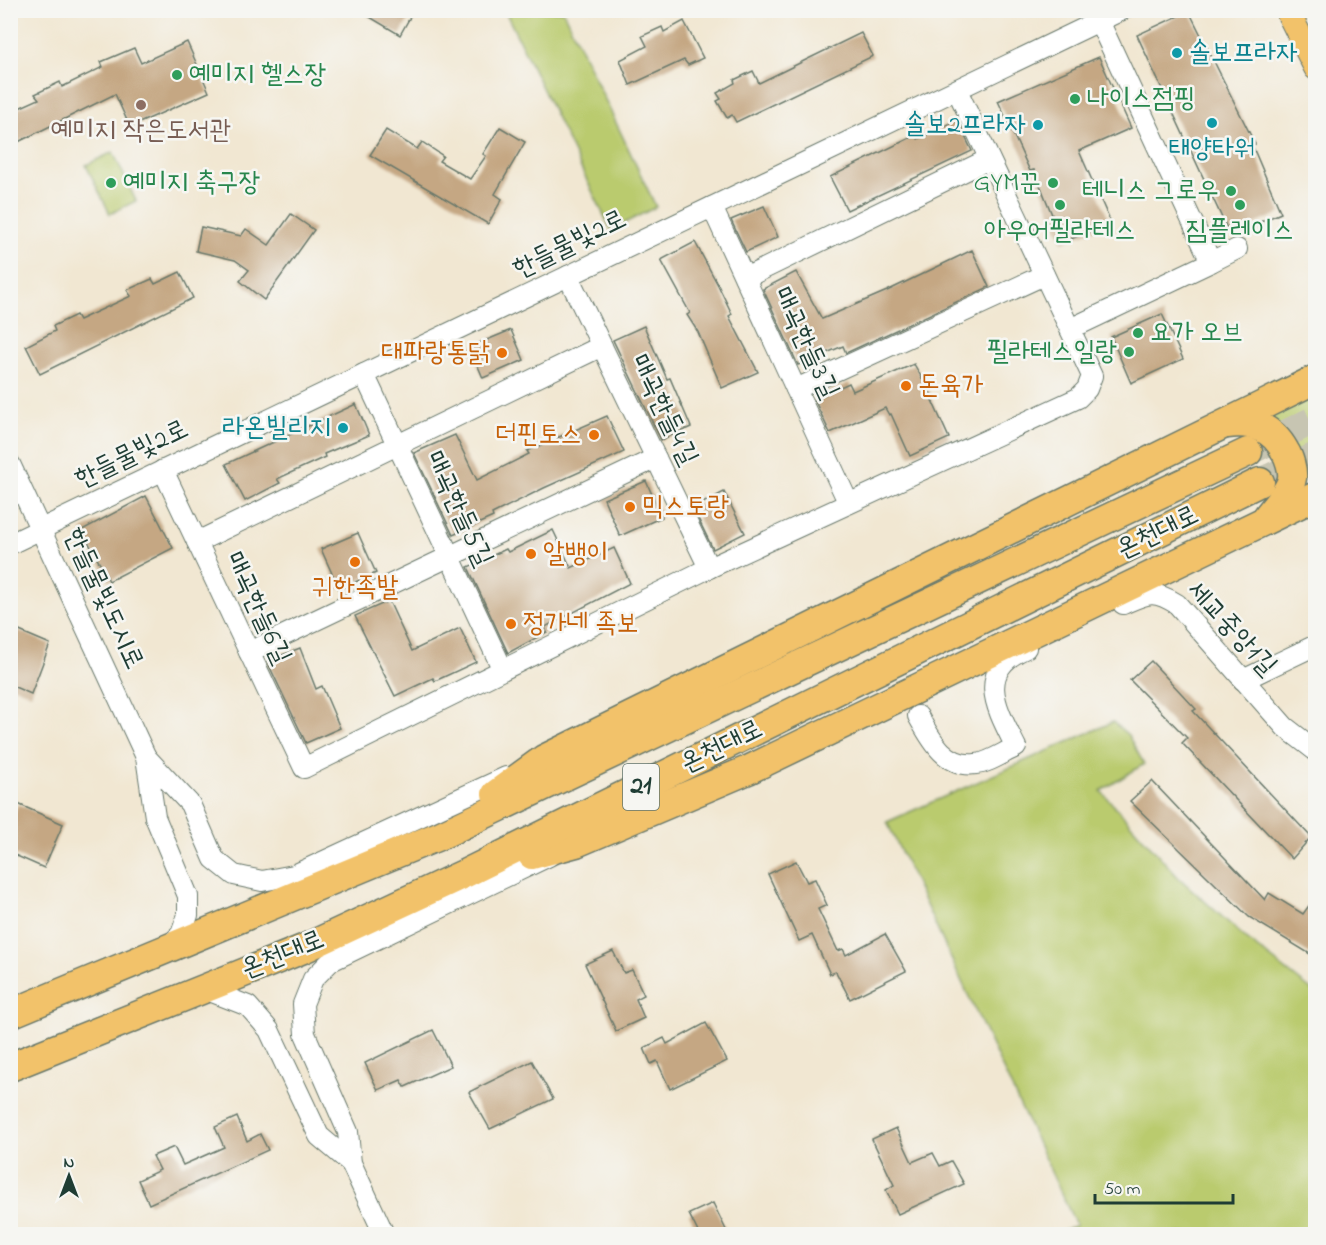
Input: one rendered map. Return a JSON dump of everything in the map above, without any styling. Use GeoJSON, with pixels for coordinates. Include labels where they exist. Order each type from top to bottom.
{"type":"FeatureCollection","features":[{"type":"Feature","properties":{"kind":"highway"},"geometry":{"type":"LineString","coordinates":[[441,834],[544,759],[1316,380]]}},
{"type":"Feature","properties":{"kind":"highway"},"geometry":{"type":"LineString","coordinates":[[1223,424],[1241,422],[1268,429],[1278,438],[1288,456],[1292,477],[1286,493],[1265,519]]}},
{"type":"Feature","properties":{"kind":"highway","name":"온천대로"},"geometry":{"type":"LineString","coordinates":[[10,1014],[441,834],[1248,452]]}},
{"type":"Feature","properties":{"kind":"highway","name":"온천대로"},"geometry":{"type":"LineString","coordinates":[[10,1067],[303,949],[466,873],[1260,482]]}},
{"type":"Feature","properties":{"kind":"highway"},"geometry":{"type":"LineString","coordinates":[[466,873],[576,843],[748,770],[1316,496]]}},
{"type":"Feature","properties":{"kind":"main road"},"geometry":{"type":"LineString","coordinates":[[1287,10],[1316,68]]}},
{"type":"Feature","properties":{"kind":"street","name":"한들물빛2로"},"geometry":{"type":"LineString","coordinates":[[10,544],[1122,10]]}},
{"type":"Feature","properties":{"kind":"street"},"geometry":{"type":"LineString","coordinates":[[1099,21],[1211,262]]}},
{"type":"Feature","properties":{"kind":"street"},"geometry":{"type":"LineString","coordinates":[[502,668],[848,502],[1078,398],[1087,389],[1092,376],[957,90]]}},
{"type":"Feature","properties":{"kind":"street"},"geometry":{"type":"LineString","coordinates":[[745,278],[989,159]]}},
{"type":"Feature","properties":{"kind":"street","name":"매곡한들3길"},"geometry":{"type":"LineString","coordinates":[[712,207],[848,502]]}},
{"type":"Feature","properties":{"kind":"street"},"geometry":{"type":"LineString","coordinates":[[1070,329],[1238,249]]}},
{"type":"Feature","properties":{"kind":"street"},"geometry":{"type":"LineString","coordinates":[[796,389],[1044,275]]}},
{"type":"Feature","properties":{"kind":"street","name":"매곡한들4길"},"geometry":{"type":"LineString","coordinates":[[568,276],[708,568]]}},
{"type":"Feature","properties":{"kind":"street"},"geometry":{"type":"LineString","coordinates":[[197,542],[602,346]]}},
{"type":"Feature","properties":{"kind":"street","name":"매곡한들5길"},"geometry":{"type":"LineString","coordinates":[[364,374],[502,668]]}},
{"type":"Feature","properties":{"kind":"street"},"geometry":{"type":"LineString","coordinates":[[249,652],[656,458]]}},
{"type":"Feature","properties":{"kind":"street","name":"한들물빛도시로"},"geometry":{"type":"LineString","coordinates":[[10,464],[146,757]]}},
{"type":"Feature","properties":{"kind":"street","name":"매곡한들6길"},"geometry":{"type":"LineString","coordinates":[[162,470],[304,768],[502,668]]}},
{"type":"Feature","properties":{"kind":"street","name":"세교중앙1길"},"geometry":{"type":"LineString","coordinates":[[918,716],[936,749],[958,761],[977,764],[1016,747],[998,711],[993,692],[997,671],[1012,654],[1145,594],[1160,593],[1177,604],[1285,728],[1316,751]]}},
{"type":"Feature","properties":{"kind":"street"},"geometry":{"type":"LineString","coordinates":[[1243,680],[1316,645]]}},
{"type":"Feature","properties":{"kind":"street"},"geometry":{"type":"LineString","coordinates":[[918,716],[918,699],[924,684]]}},
{"type":"Feature","properties":{"kind":"street"},"geometry":{"type":"LineString","coordinates":[[886,703],[898,703],[918,716]]}},
{"type":"Feature","properties":{"kind":"street"},"geometry":{"type":"LineString","coordinates":[[146,757],[190,804],[214,858],[234,874],[262,881],[294,875],[544,759]]}},
{"type":"Feature","properties":{"kind":"street"},"geometry":{"type":"LineString","coordinates":[[146,757],[155,817],[188,896],[188,915],[181,934],[167,948]]}},
{"type":"Feature","properties":{"kind":"street"},"geometry":{"type":"LineString","coordinates":[[384,1234],[351,1163],[348,1132],[305,1034],[303,1004],[313,979],[332,961],[576,843]]}},
{"type":"Feature","properties":{"kind":"street"},"geometry":{"type":"LineString","coordinates":[[202,988],[248,1006],[269,1030],[319,1136],[351,1163]]}},
{"type":"Feature","properties":{"kind":"green space"},"geometry":{"type":"Polygon","coordinates":[[[505,11],[563,11],[656,207],[611,230],[505,11]]]}},
{"type":"Feature","properties":{"kind":"green space","name":"예미지 축구장"},"geometry":{"type":"Polygon","coordinates":[[[113,152],[136,201],[110,214],[86,165],[113,152]]]}},
{"type":"Feature","properties":{"kind":"green space"},"geometry":{"type":"Polygon","coordinates":[[[1315,391],[1315,438],[1300,459],[1263,415],[1315,391]]]}},
{"type":"Feature","properties":{"kind":"green space"},"geometry":{"type":"Polygon","coordinates":[[[1113,722],[1128,735],[1144,764],[1101,791],[1178,877],[1250,942],[1315,993],[1315,1234],[1055,1234],[1076,1225],[887,822],[1113,722]]]}},
{"type":"Feature","properties":{"kind":"building"},"geometry":{"type":"Polygon","coordinates":[[[358,10],[414,10],[400,35],[358,10]]]}},
{"type":"Feature","properties":{"kind":"building"},"geometry":{"type":"Polygon","coordinates":[[[1189,11],[1255,144],[1252,145],[1281,213],[1230,235],[1137,35],[1189,11]]]}},
{"type":"Feature","properties":{"kind":"building"},"geometry":{"type":"Polygon","coordinates":[[[684,21],[703,58],[688,65],[684,60],[630,85],[620,60],[647,46],[642,36],[662,27],[664,32],[684,21]]]}},
{"type":"Feature","properties":{"kind":"building"},"geometry":{"type":"Polygon","coordinates":[[[861,33],[873,56],[736,122],[732,115],[727,118],[717,101],[721,99],[717,93],[735,83],[734,80],[753,71],[759,83],[861,33]]]}},
{"type":"Feature","properties":{"kind":"building"},"geometry":{"type":"Polygon","coordinates":[[[187,42],[209,92],[130,127],[115,94],[10,146],[10,112],[39,99],[35,94],[60,82],[62,87],[103,67],[101,62],[134,48],[141,63],[187,42]]]}},
{"type":"Feature","properties":{"kind":"building"},"geometry":{"type":"Polygon","coordinates":[[[1099,57],[1131,128],[1079,151],[1111,223],[1063,242],[1034,170],[1030,171],[998,101],[1099,57]]]}},
{"type":"Feature","properties":{"kind":"building"},"geometry":{"type":"Polygon","coordinates":[[[957,120],[972,151],[847,210],[830,177],[916,135],[918,139],[957,120]]]}},
{"type":"Feature","properties":{"kind":"building"},"geometry":{"type":"Polygon","coordinates":[[[500,127],[525,142],[495,194],[502,199],[488,224],[370,155],[386,130],[417,149],[422,142],[443,156],[439,161],[470,179],[486,156],[483,154],[500,127]]]}},
{"type":"Feature","properties":{"kind":"building"},"geometry":{"type":"Polygon","coordinates":[[[764,206],[778,237],[746,252],[731,220],[764,206]]]}},
{"type":"Feature","properties":{"kind":"building"},"geometry":{"type":"Polygon","coordinates":[[[291,214],[314,230],[264,300],[240,281],[249,270],[235,260],[196,251],[201,227],[241,236],[246,229],[269,245],[291,214]]]}},
{"type":"Feature","properties":{"kind":"building"},"geometry":{"type":"Polygon","coordinates":[[[695,242],[718,285],[732,314],[729,316],[758,372],[722,388],[698,332],[687,315],[690,313],[661,260],[695,242]]]}},
{"type":"Feature","properties":{"kind":"building"},"geometry":{"type":"Polygon","coordinates":[[[972,250],[989,287],[846,353],[843,346],[798,365],[763,289],[796,272],[822,319],[972,250]]]}},
{"type":"Feature","properties":{"kind":"building"},"geometry":{"type":"Polygon","coordinates":[[[180,272],[193,298],[40,374],[26,346],[55,331],[53,326],[76,315],[79,320],[131,296],[127,290],[152,279],[155,284],[180,272]]]}},
{"type":"Feature","properties":{"kind":"building"},"geometry":{"type":"Polygon","coordinates":[[[1162,314],[1183,359],[1131,383],[1111,337],[1162,314]]]}},
{"type":"Feature","properties":{"kind":"building"},"geometry":{"type":"Polygon","coordinates":[[[644,326],[691,427],[661,440],[613,340],[644,326]]]}},
{"type":"Feature","properties":{"kind":"building"},"geometry":{"type":"Polygon","coordinates":[[[511,330],[524,360],[483,378],[470,347],[511,330]]]}},
{"type":"Feature","properties":{"kind":"building"},"geometry":{"type":"Polygon","coordinates":[[[914,364],[933,398],[931,398],[949,438],[910,456],[891,414],[889,415],[885,408],[830,433],[814,399],[849,383],[853,391],[914,364]]]}},
{"type":"Feature","properties":{"kind":"building"},"geometry":{"type":"Polygon","coordinates":[[[356,404],[369,435],[324,454],[325,457],[277,479],[280,483],[245,501],[226,464],[356,404]]]}},
{"type":"Feature","properties":{"kind":"building"},"geometry":{"type":"Polygon","coordinates":[[[607,416],[624,452],[544,488],[492,514],[493,517],[453,535],[414,453],[455,435],[477,480],[529,454],[527,451],[607,416]]]}},
{"type":"Feature","properties":{"kind":"building"},"geometry":{"type":"Polygon","coordinates":[[[646,481],[662,517],[620,536],[604,499],[646,481]]]}},
{"type":"Feature","properties":{"kind":"building"},"geometry":{"type":"Polygon","coordinates":[[[724,492],[745,533],[713,549],[693,508],[724,492]]]}},
{"type":"Feature","properties":{"kind":"building"},"geometry":{"type":"Polygon","coordinates":[[[146,496],[173,548],[109,581],[82,530],[146,496]]]}},
{"type":"Feature","properties":{"kind":"building"},"geometry":{"type":"Polygon","coordinates":[[[553,530],[571,568],[614,548],[630,583],[545,627],[547,632],[508,653],[468,567],[506,549],[508,552],[553,530]]]}},
{"type":"Feature","properties":{"kind":"building"},"geometry":{"type":"Polygon","coordinates":[[[358,533],[376,573],[339,589],[321,549],[358,533]]]}},
{"type":"Feature","properties":{"kind":"building"},"geometry":{"type":"Polygon","coordinates":[[[389,601],[412,651],[460,628],[476,662],[435,681],[433,678],[395,696],[355,616],[389,601]]]}},
{"type":"Feature","properties":{"kind":"building"},"geometry":{"type":"Polygon","coordinates":[[[10,627],[50,644],[31,694],[10,685],[10,627]]]}},
{"type":"Feature","properties":{"kind":"building"},"geometry":{"type":"Polygon","coordinates":[[[300,648],[316,689],[322,686],[340,728],[306,743],[267,661],[300,648]]]}},
{"type":"Feature","properties":{"kind":"building"},"geometry":{"type":"Polygon","coordinates":[[[1151,661],[1196,709],[1193,711],[1311,837],[1292,859],[1182,743],[1187,738],[1130,680],[1151,661]]]}},
{"type":"Feature","properties":{"kind":"building"},"geometry":{"type":"Polygon","coordinates":[[[1152,781],[1265,900],[1269,893],[1303,914],[1316,896],[1316,947],[1310,954],[1249,917],[1130,801],[1152,781]]]}},
{"type":"Feature","properties":{"kind":"building"},"geometry":{"type":"Polygon","coordinates":[[[18,804],[63,824],[44,868],[10,853],[10,821],[18,804]]]}},
{"type":"Feature","properties":{"kind":"building"},"geometry":{"type":"Polygon","coordinates":[[[796,861],[807,882],[815,879],[827,905],[818,909],[838,951],[843,949],[846,955],[885,934],[906,971],[850,999],[836,972],[830,974],[812,935],[799,941],[768,874],[796,861]]]}},
{"type":"Feature","properties":{"kind":"building"},"geometry":{"type":"Polygon","coordinates":[[[613,951],[624,973],[632,970],[644,995],[636,999],[644,1018],[616,1031],[585,964],[613,951]]]}},
{"type":"Feature","properties":{"kind":"building"},"geometry":{"type":"Polygon","coordinates":[[[706,1023],[727,1061],[670,1089],[657,1061],[651,1064],[644,1048],[664,1038],[667,1044],[706,1023]]]}},
{"type":"Feature","properties":{"kind":"building"},"geometry":{"type":"Polygon","coordinates":[[[433,1030],[451,1066],[405,1087],[401,1080],[378,1090],[365,1063],[433,1030]]]}},
{"type":"Feature","properties":{"kind":"building"},"geometry":{"type":"Polygon","coordinates":[[[532,1061],[553,1099],[490,1129],[469,1092],[532,1061]]]}},
{"type":"Feature","properties":{"kind":"building"},"geometry":{"type":"Polygon","coordinates":[[[237,1117],[247,1141],[260,1134],[268,1150],[149,1204],[138,1180],[160,1170],[153,1156],[174,1147],[183,1165],[224,1147],[215,1127],[237,1117]]]}},
{"type":"Feature","properties":{"kind":"building"},"geometry":{"type":"Polygon","coordinates":[[[896,1128],[912,1162],[933,1153],[940,1166],[951,1161],[964,1184],[898,1214],[886,1190],[894,1185],[872,1139],[896,1128]]]}},
{"type":"Feature","properties":{"kind":"building"},"geometry":{"type":"Polygon","coordinates":[[[713,1203],[728,1234],[699,1234],[689,1214],[713,1203]]]}},
{"type":"Feature","properties":{"kind":"tunnel"},"geometry":{"type":"LineString","coordinates":[[1248,452],[1316,419]]}},
{"type":"Feature","properties":{"kind":"tunnel"},"geometry":{"type":"LineString","coordinates":[[1260,482],[1316,456]]}},
{"type":"Feature","properties":{"kind":"place","name":"솔보프라자"},"geometry":{"type":"Point","coordinates":[1177,53]}},
{"type":"Feature","properties":{"kind":"place","name":"예미지 헬스장"},"geometry":{"type":"Point","coordinates":[177,75]}},
{"type":"Feature","properties":{"kind":"place","name":"나이스점핑"},"geometry":{"type":"Point","coordinates":[1075,99]}},
{"type":"Feature","properties":{"kind":"place","name":"예미지 작은도서관"},"geometry":{"type":"Point","coordinates":[141,105]}},
{"type":"Feature","properties":{"kind":"place","name":"태양타워"},"geometry":{"type":"Point","coordinates":[1212,123]}},
{"type":"Feature","properties":{"kind":"place","name":"솔보2프라자"},"geometry":{"type":"Point","coordinates":[1038,125]}},
{"type":"Feature","properties":{"kind":"place","name":"예미지 축구장"},"geometry":{"type":"Point","coordinates":[111,183]}},
{"type":"Feature","properties":{"kind":"place","name":"GYM꾼"},"geometry":{"type":"Point","coordinates":[1053,183]}},
{"type":"Feature","properties":{"kind":"place","name":"테니스 그로우"},"geometry":{"type":"Point","coordinates":[1231,191]}},
{"type":"Feature","properties":{"kind":"place","name":"아우어필라테스"},"geometry":{"type":"Point","coordinates":[1060,205]}},
{"type":"Feature","properties":{"kind":"place","name":"짐플레이스"},"geometry":{"type":"Point","coordinates":[1240,205]}},
{"type":"Feature","properties":{"kind":"place","name":"요가 오브"},"geometry":{"type":"Point","coordinates":[1138,333]}},
{"type":"Feature","properties":{"kind":"place","name":"필라테스일랑"},"geometry":{"type":"Point","coordinates":[1129,352]}},
{"type":"Feature","properties":{"kind":"place","name":"대파랑통닭"},"geometry":{"type":"Point","coordinates":[502,353]}},
{"type":"Feature","properties":{"kind":"place","name":"돈육가"},"geometry":{"type":"Point","coordinates":[906,386]}},
{"type":"Feature","properties":{"kind":"place","name":"라온빌리지"},"geometry":{"type":"Point","coordinates":[343,428]}},
{"type":"Feature","properties":{"kind":"place","name":"더핀토스"},"geometry":{"type":"Point","coordinates":[594,435]}},
{"type":"Feature","properties":{"kind":"place","name":"믹스토랑"},"geometry":{"type":"Point","coordinates":[630,507]}},
{"type":"Feature","properties":{"kind":"place","name":"알뱅이"},"geometry":{"type":"Point","coordinates":[531,554]}},
{"type":"Feature","properties":{"kind":"place","name":"귀한족발"},"geometry":{"type":"Point","coordinates":[355,562]}},
{"type":"Feature","properties":{"kind":"place","name":"정가네 족보"},"geometry":{"type":"Point","coordinates":[511,624]}}]}
